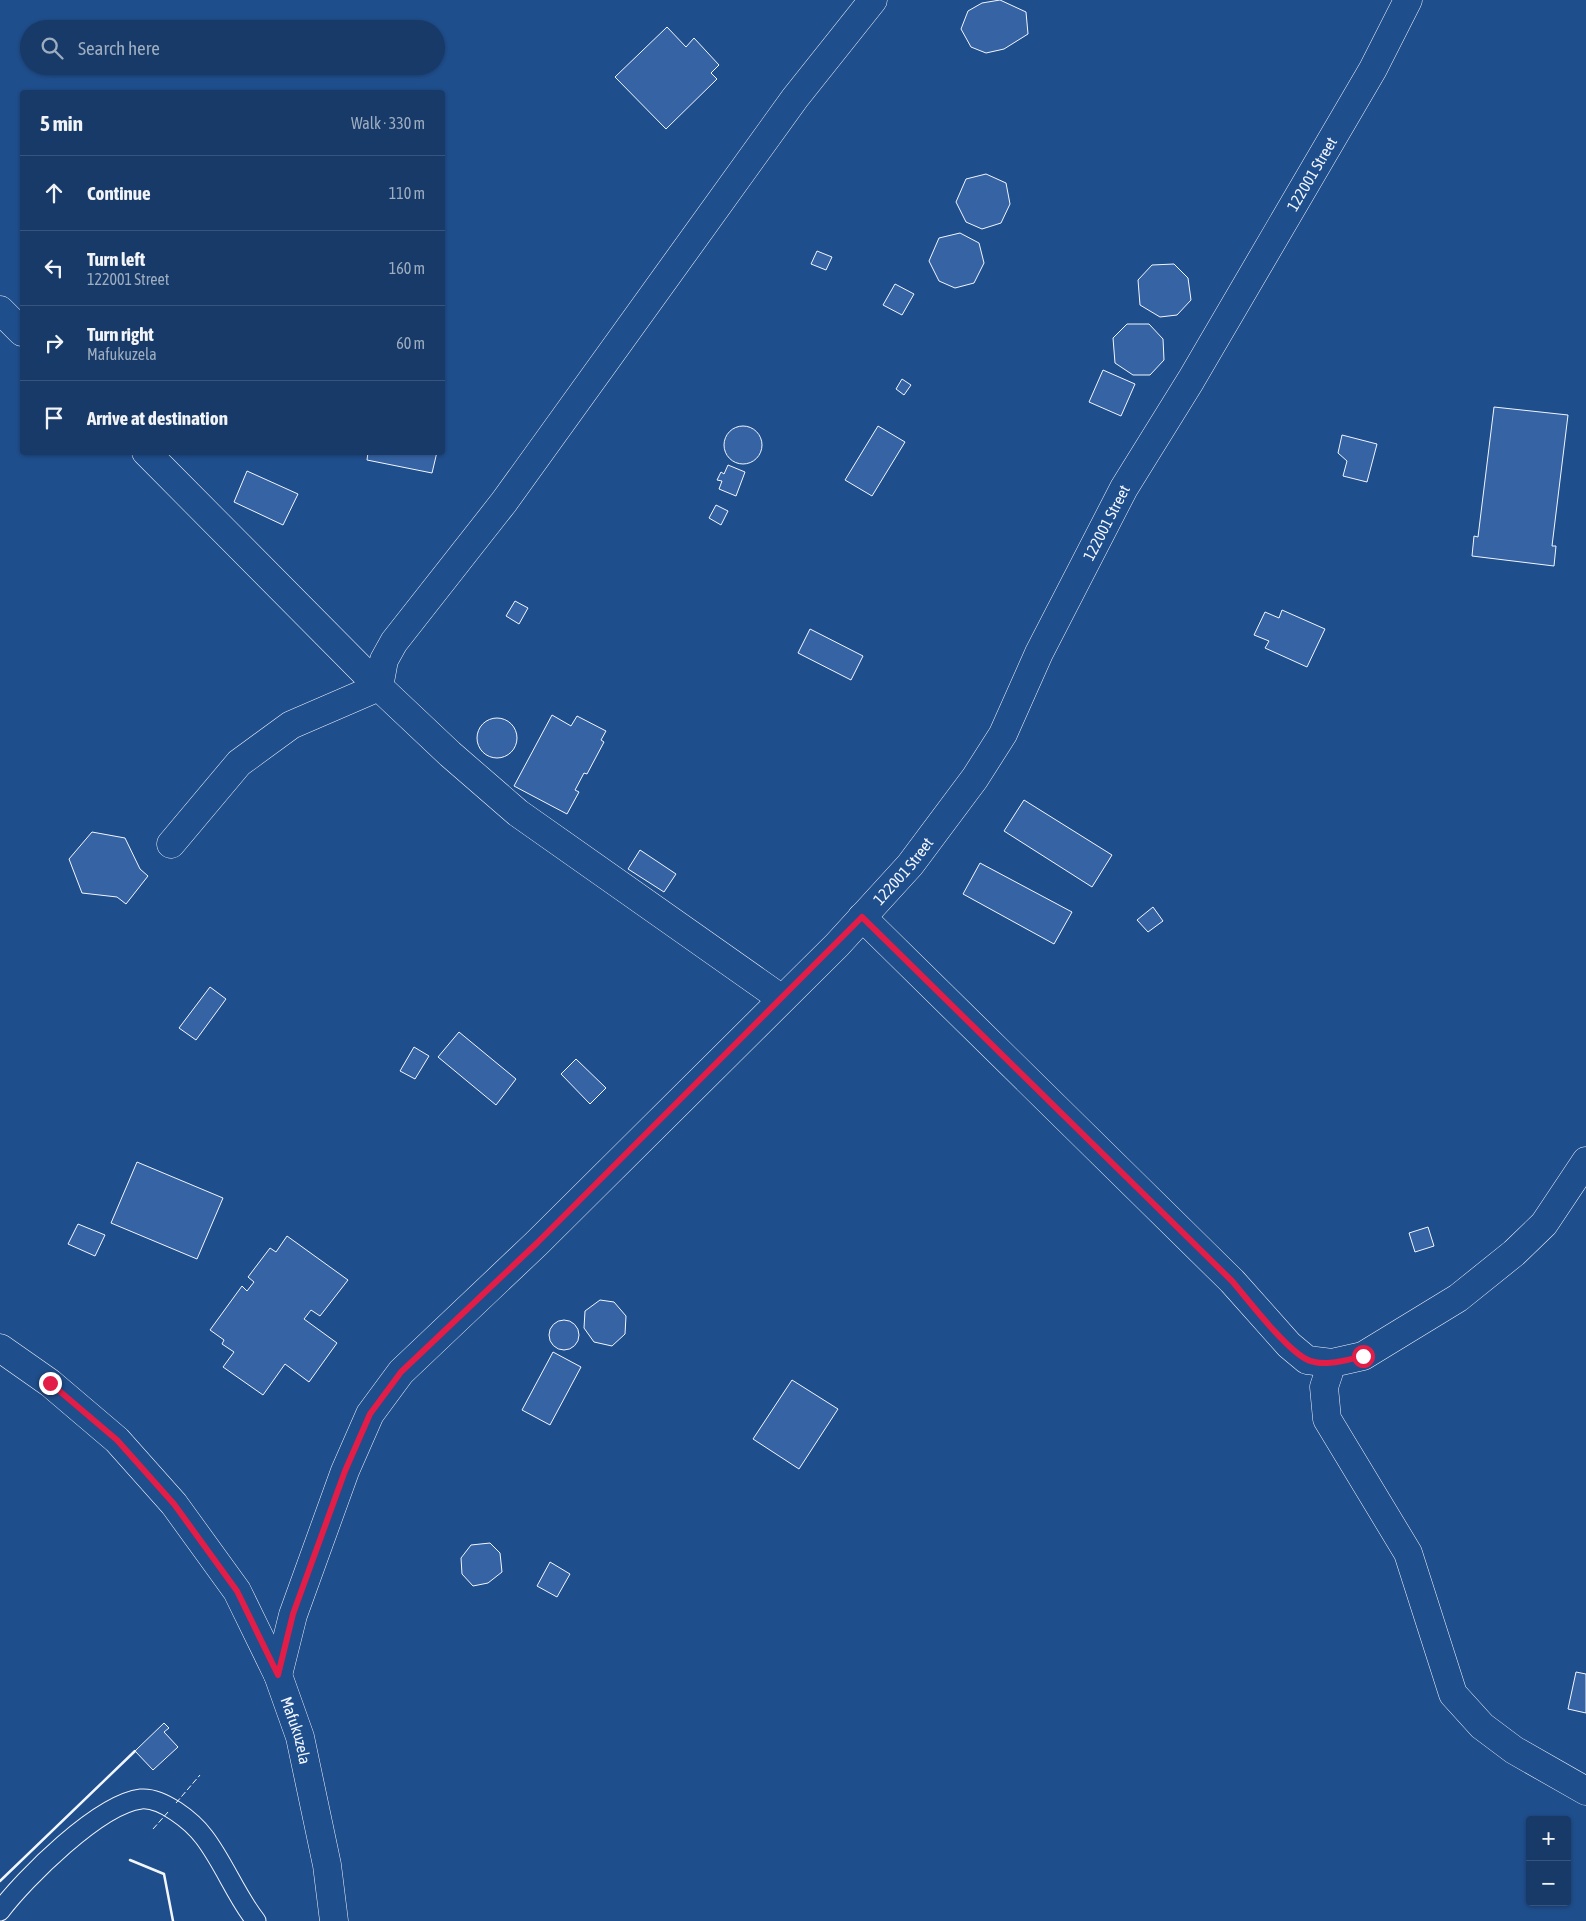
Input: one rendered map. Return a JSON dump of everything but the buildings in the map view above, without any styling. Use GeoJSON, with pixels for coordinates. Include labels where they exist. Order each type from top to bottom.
{"type":"FeatureCollection","features":[{"type":"Feature","properties":{"kind":"street"},"geometry":{"type":"LineString","coordinates":[[379,687],[384,660],[394,642],[504,502],[795,98],[873,0]]}},
{"type":"Feature","properties":{"kind":"street","name":"122001 Street"},"geometry":{"type":"LineString","coordinates":[[278,1675],[293,1614],[345,1471],[370,1414],[401,1372],[537,1243],[862,917],[910,865],[975,778],[1003,734],[1039,654],[1124,488],[1191,380],[1373,69],[1408,0]]}},
{"type":"Feature","properties":{"kind":"street"},"geometry":{"type":"LineString","coordinates":[[0,310],[20,330]]}},
{"type":"Feature","properties":{"kind":"street"},"geometry":{"type":"LineString","coordinates":[[149,455],[379,687],[450,754],[518,814],[782,999]]}},
{"type":"Feature","properties":{"kind":"street"},"geometry":{"type":"LineString","coordinates":[[171,844],[239,763],[292,725],[379,687]]}},
{"type":"Feature","properties":{"kind":"street"},"geometry":{"type":"LineString","coordinates":[[862,917],[1232,1281],[1289,1345],[1307,1360],[1332,1363],[1363,1356],[1458,1298],[1514,1253],[1544,1224],[1586,1160]]}},
{"type":"Feature","properties":{"kind":"street","name":"Mafukuzela"},"geometry":{"type":"LineString","coordinates":[[0,1348],[50,1383],[117,1440],[174,1504],[237,1591],[278,1675],[300,1736],[327,1865],[334,1921]]}},
{"type":"Feature","properties":{"kind":"street"},"geometry":{"type":"LineString","coordinates":[[1332,1363],[1324,1387],[1327,1419],[1408,1553],[1453,1694],[1482,1726],[1514,1750],[1586,1791]]}},
{"type":"Feature","properties":{"kind":"lane"},"geometry":{"type":"LineString","coordinates":[[0,1911],[40,1868],[92,1821],[124,1804],[140,1799],[152,1800],[172,1808],[203,1836],[256,1921]]}},
{"type":"Feature","properties":{"kind":"fence"},"geometry":{"type":"LineString","coordinates":[[176,1803],[200,1775]]}},
{"type":"Feature","properties":{"kind":"fence"},"geometry":{"type":"LineString","coordinates":[[153,1829],[168,1812]]}},
{"type":"Feature","properties":{"kind":"wall"},"geometry":{"type":"LineString","coordinates":[[0,1881],[135,1751]]}},
{"type":"Feature","properties":{"kind":"wall"},"geometry":{"type":"LineString","coordinates":[[130,1860],[164,1874],[173,1921]]}},
{"type":"Feature","properties":{"kind":"route"},"geometry":{"type":"LineString","coordinates":[[50,1383],[117,1440],[174,1504],[237,1591],[278,1675],[293,1614],[345,1471],[370,1414],[401,1372],[537,1243],[837,945],[862,917],[1232,1281],[1289,1345],[1307,1360],[1332,1363],[1363,1356]]}}]}
